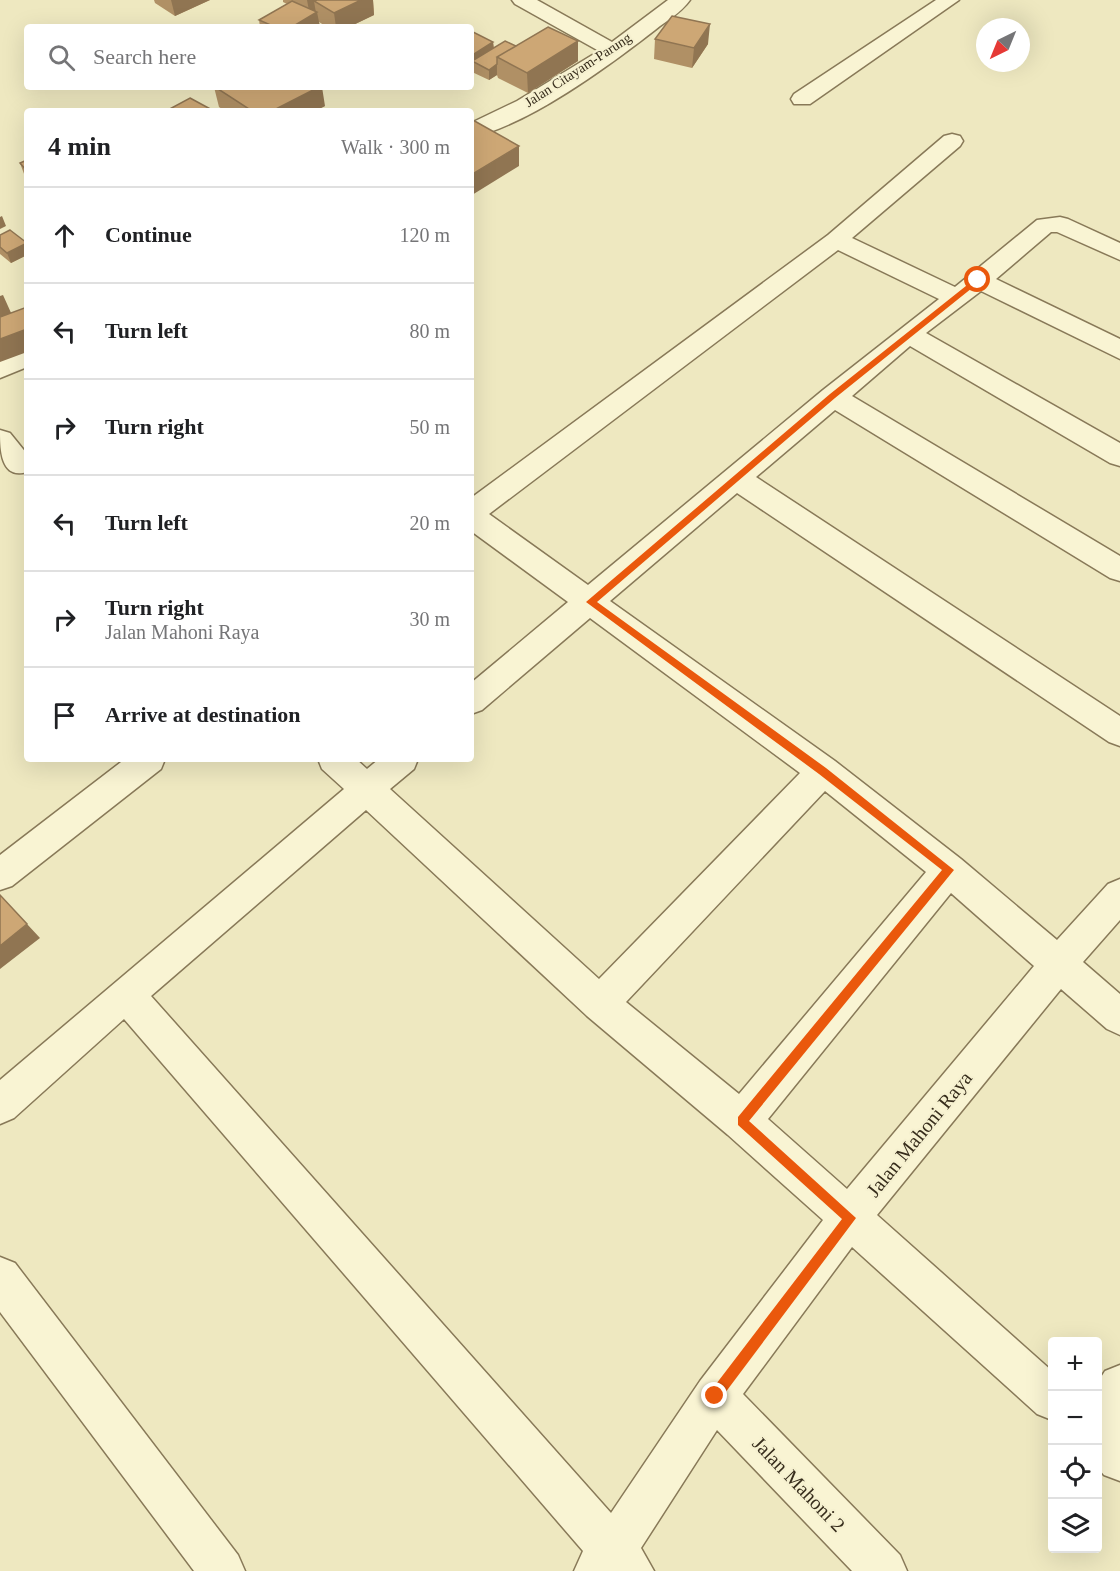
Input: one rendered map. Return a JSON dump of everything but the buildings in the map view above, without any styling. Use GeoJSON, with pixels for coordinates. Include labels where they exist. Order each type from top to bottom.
{"type":"FeatureCollection","features":[{"type":"Feature","properties":{"kind":"street"},"geometry":{"type":"LineString","coordinates":[[522,0],[612,50]]}},
{"type":"Feature","properties":{"kind":"street","name":"Jalan Citayam-Parung"},"geometry":{"type":"LineString","coordinates":[[474,130],[497,121],[564,82],[680,0]]}},
{"type":"Feature","properties":{"kind":"street"},"geometry":{"type":"LineString","coordinates":[[802,99],[949,0]]}},
{"type":"Feature","properties":{"kind":"street"},"geometry":{"type":"LineString","coordinates":[[474,513],[836,240],[952,141]]}},
{"type":"Feature","properties":{"kind":"street"},"geometry":{"type":"LineString","coordinates":[[474,693],[591,602],[832,396],[908,334],[957,298],[1045,225],[1060,224],[1120,252]]}},
{"type":"Feature","properties":{"kind":"street"},"geometry":{"type":"LineString","coordinates":[[836,240],[957,298]]}},
{"type":"Feature","properties":{"kind":"street"},"geometry":{"type":"LineString","coordinates":[[978,280],[1120,350]]}},
{"type":"Feature","properties":{"kind":"street"},"geometry":{"type":"LineString","coordinates":[[908,334],[1120,456]]}},
{"type":"Feature","properties":{"kind":"street"},"geometry":{"type":"LineString","coordinates":[[0,369],[24,358]]}},
{"type":"Feature","properties":{"kind":"street"},"geometry":{"type":"LineString","coordinates":[[832,396],[1120,570]]}},
{"type":"Feature","properties":{"kind":"street"},"geometry":{"type":"LineString","coordinates":[[0,440],[20,464]]}},
{"type":"Feature","properties":{"kind":"street"},"geometry":{"type":"LineString","coordinates":[[737,479],[1120,733]]}},
{"type":"Feature","properties":{"kind":"street"},"geometry":{"type":"LineString","coordinates":[[474,517],[823,771],[949,870],[1120,1017]]}},
{"type":"Feature","properties":{"kind":"street"},"geometry":{"type":"LineString","coordinates":[[0,875],[145,762]]}},
{"type":"Feature","properties":{"kind":"street"},"geometry":{"type":"LineString","coordinates":[[337,762],[600,1004],[742,1121],[1048,1395]]}},
{"type":"Feature","properties":{"kind":"street"},"geometry":{"type":"LineString","coordinates":[[0,1105],[126,994],[398,762]]}},
{"type":"Feature","properties":{"kind":"street"},"geometry":{"type":"LineString","coordinates":[[600,1004],[823,771]]}},
{"type":"Feature","properties":{"kind":"street"},"geometry":{"type":"LineString","coordinates":[[742,1121],[949,870]]}},
{"type":"Feature","properties":{"kind":"street","name":"Jalan Mahoni Raya"},"geometry":{"type":"LineString","coordinates":[[614,1564],[715,1396],[850,1218],[1057,964],[1120,895]]}},
{"type":"Feature","properties":{"kind":"street"},"geometry":{"type":"LineString","coordinates":[[126,994],[614,1564]]}},
{"type":"Feature","properties":{"kind":"street"},"geometry":{"type":"LineString","coordinates":[[0,1278],[222,1571]]}},
{"type":"Feature","properties":{"kind":"street"},"geometry":{"type":"LineString","coordinates":[[1102,1415],[1120,1386]]}},
{"type":"Feature","properties":{"kind":"street","name":"Jalan Mahoni 2"},"geometry":{"type":"LineString","coordinates":[[715,1396],[884,1571]]}},
{"type":"Feature","properties":{"kind":"street"},"geometry":{"type":"LineString","coordinates":[[1102,1443],[1120,1459]]}},
{"type":"Feature","properties":{"kind":"route"},"geometry":{"type":"LineString","coordinates":[[715,1396],[850,1218],[742,1121],[949,870],[823,771],[591,602],[832,396],[978,280]]}}]}
